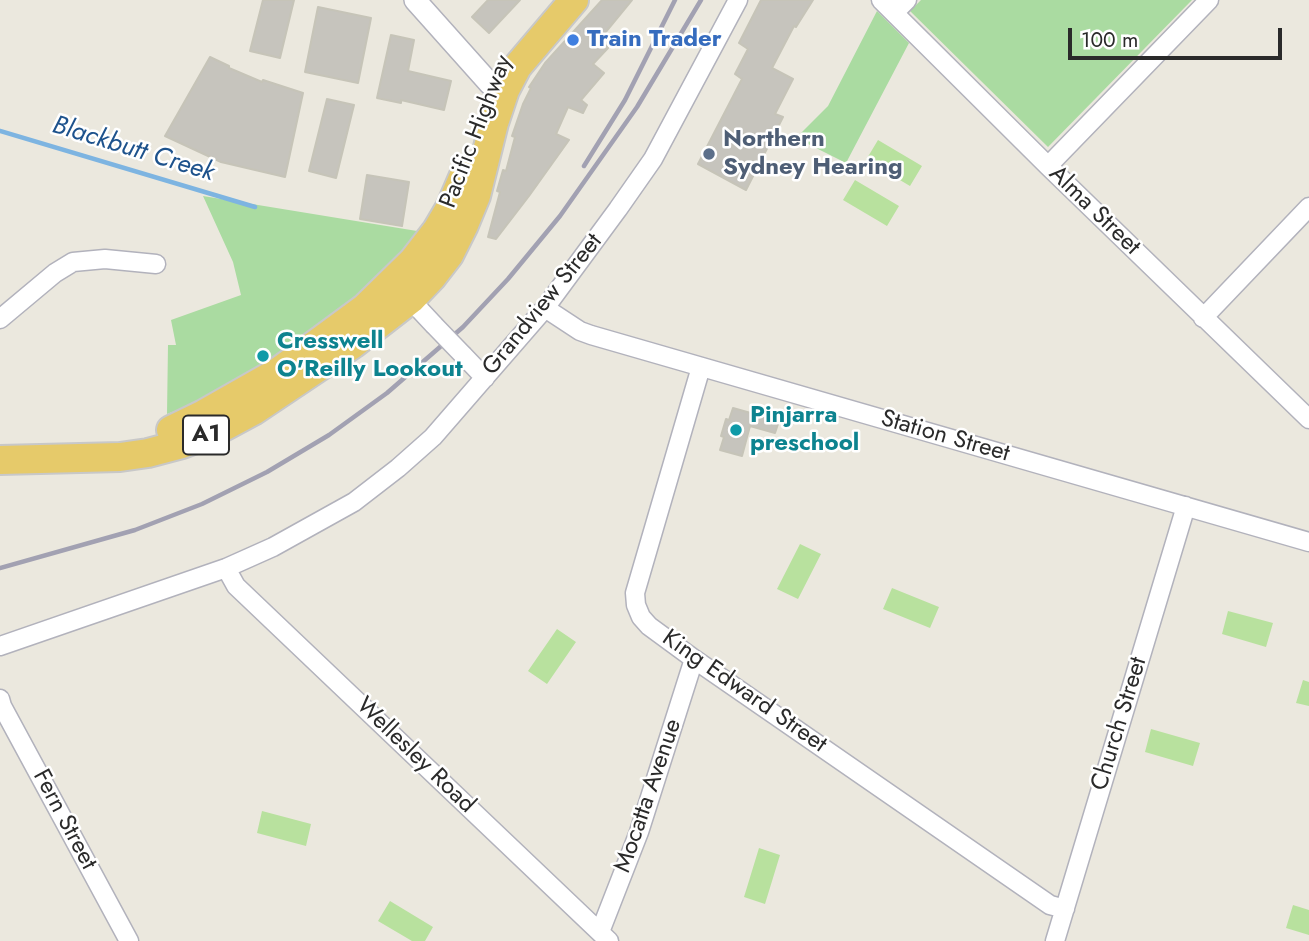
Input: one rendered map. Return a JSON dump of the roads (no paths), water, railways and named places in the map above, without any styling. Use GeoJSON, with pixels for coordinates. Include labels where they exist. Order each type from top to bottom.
{"type":"FeatureCollection","features":[{"type":"Feature","properties":{"kind":"highway","name":"Pacific Highway"},"geometry":{"type":"LineString","coordinates":[[0,444],[113,441],[149,437],[176,428],[278,372],[365,308],[432,277],[464,225],[476,196],[494,123],[502,58],[548,0]]}},
{"type":"Feature","properties":{"kind":"highway","name":"Pacific Highway"},"geometry":{"type":"LineString","coordinates":[[497,87],[574,0]]}},
{"type":"Feature","properties":{"kind":"highway","name":"Pacific Highway"},"geometry":{"type":"LineString","coordinates":[[0,460],[120,457],[182,444],[214,432],[253,411],[353,344],[402,291]]}},
{"type":"Feature","properties":{"kind":"street"},"geometry":{"type":"LineString","coordinates":[[415,0],[497,87]]}},
{"type":"Feature","properties":{"kind":"street","name":"Grandview Street"},"geometry":{"type":"LineString","coordinates":[[0,646],[226,568],[273,547],[355,502],[433,438],[545,308],[653,159],[738,0]]}},
{"type":"Feature","properties":{"kind":"street"},"geometry":{"type":"LineString","coordinates":[[1048,166],[1209,0]]}},
{"type":"Feature","properties":{"kind":"street","name":"Alma Street"},"geometry":{"type":"LineString","coordinates":[[894,4],[1048,166],[1309,419]]}},
{"type":"Feature","properties":{"kind":"street"},"geometry":{"type":"LineString","coordinates":[[1203,318],[1309,207]]}},
{"type":"Feature","properties":{"kind":"street"},"geometry":{"type":"LineString","coordinates":[[0,319],[55,273],[73,262],[105,259],[156,264]]}},
{"type":"Feature","properties":{"kind":"street"},"geometry":{"type":"LineString","coordinates":[[402,291],[485,378]]}},
{"type":"Feature","properties":{"kind":"street","name":"Station Street"},"geometry":{"type":"LineString","coordinates":[[545,308],[580,331],[591,335],[1309,542]]}},
{"type":"Feature","properties":{"kind":"street","name":"King Edward Street"},"geometry":{"type":"LineString","coordinates":[[701,367],[635,593],[641,617],[694,659],[1050,905],[1065,909]]}},
{"type":"Feature","properties":{"kind":"street","name":"Church Street"},"geometry":{"type":"LineString","coordinates":[[1055,941],[1186,506]]}},
{"type":"Feature","properties":{"kind":"street","name":"Wellesley Road"},"geometry":{"type":"LineString","coordinates":[[226,568],[236,586],[604,936]]}},
{"type":"Feature","properties":{"kind":"street","name":"Mocatta Avenue"},"geometry":{"type":"LineString","coordinates":[[604,936],[694,659]]}},
{"type":"Feature","properties":{"kind":"street","name":"Fern Street"},"geometry":{"type":"LineString","coordinates":[[0,699],[129,941]]}},
{"type":"Feature","properties":{"kind":"waterway","name":"Blackbutt Creek"},"geometry":{"type":"LineString","coordinates":[[0,131],[255,207]]}},
{"type":"Feature","properties":{"kind":"railway"},"geometry":{"type":"LineString","coordinates":[[584,166],[625,100],[675,0]]}},
{"type":"Feature","properties":{"kind":"railway"},"geometry":{"type":"LineString","coordinates":[[0,568],[135,530],[202,504],[267,472],[329,435],[387,393],[463,327],[508,279],[560,216],[637,107],[701,0]]}},
{"type":"Feature","properties":{"kind":"place","name":"Train Trader"},"geometry":{"type":"Point","coordinates":[573,40]}},
{"type":"Feature","properties":{"kind":"place","name":"Northern Sydney Hearing"},"geometry":{"type":"Point","coordinates":[709,154]}},
{"type":"Feature","properties":{"kind":"place","name":"Cresswell O'Reilly Lookout"},"geometry":{"type":"Point","coordinates":[263,356]}},
{"type":"Feature","properties":{"kind":"place","name":"Pinjarra preschool"},"geometry":{"type":"Point","coordinates":[736,430]}}]}
